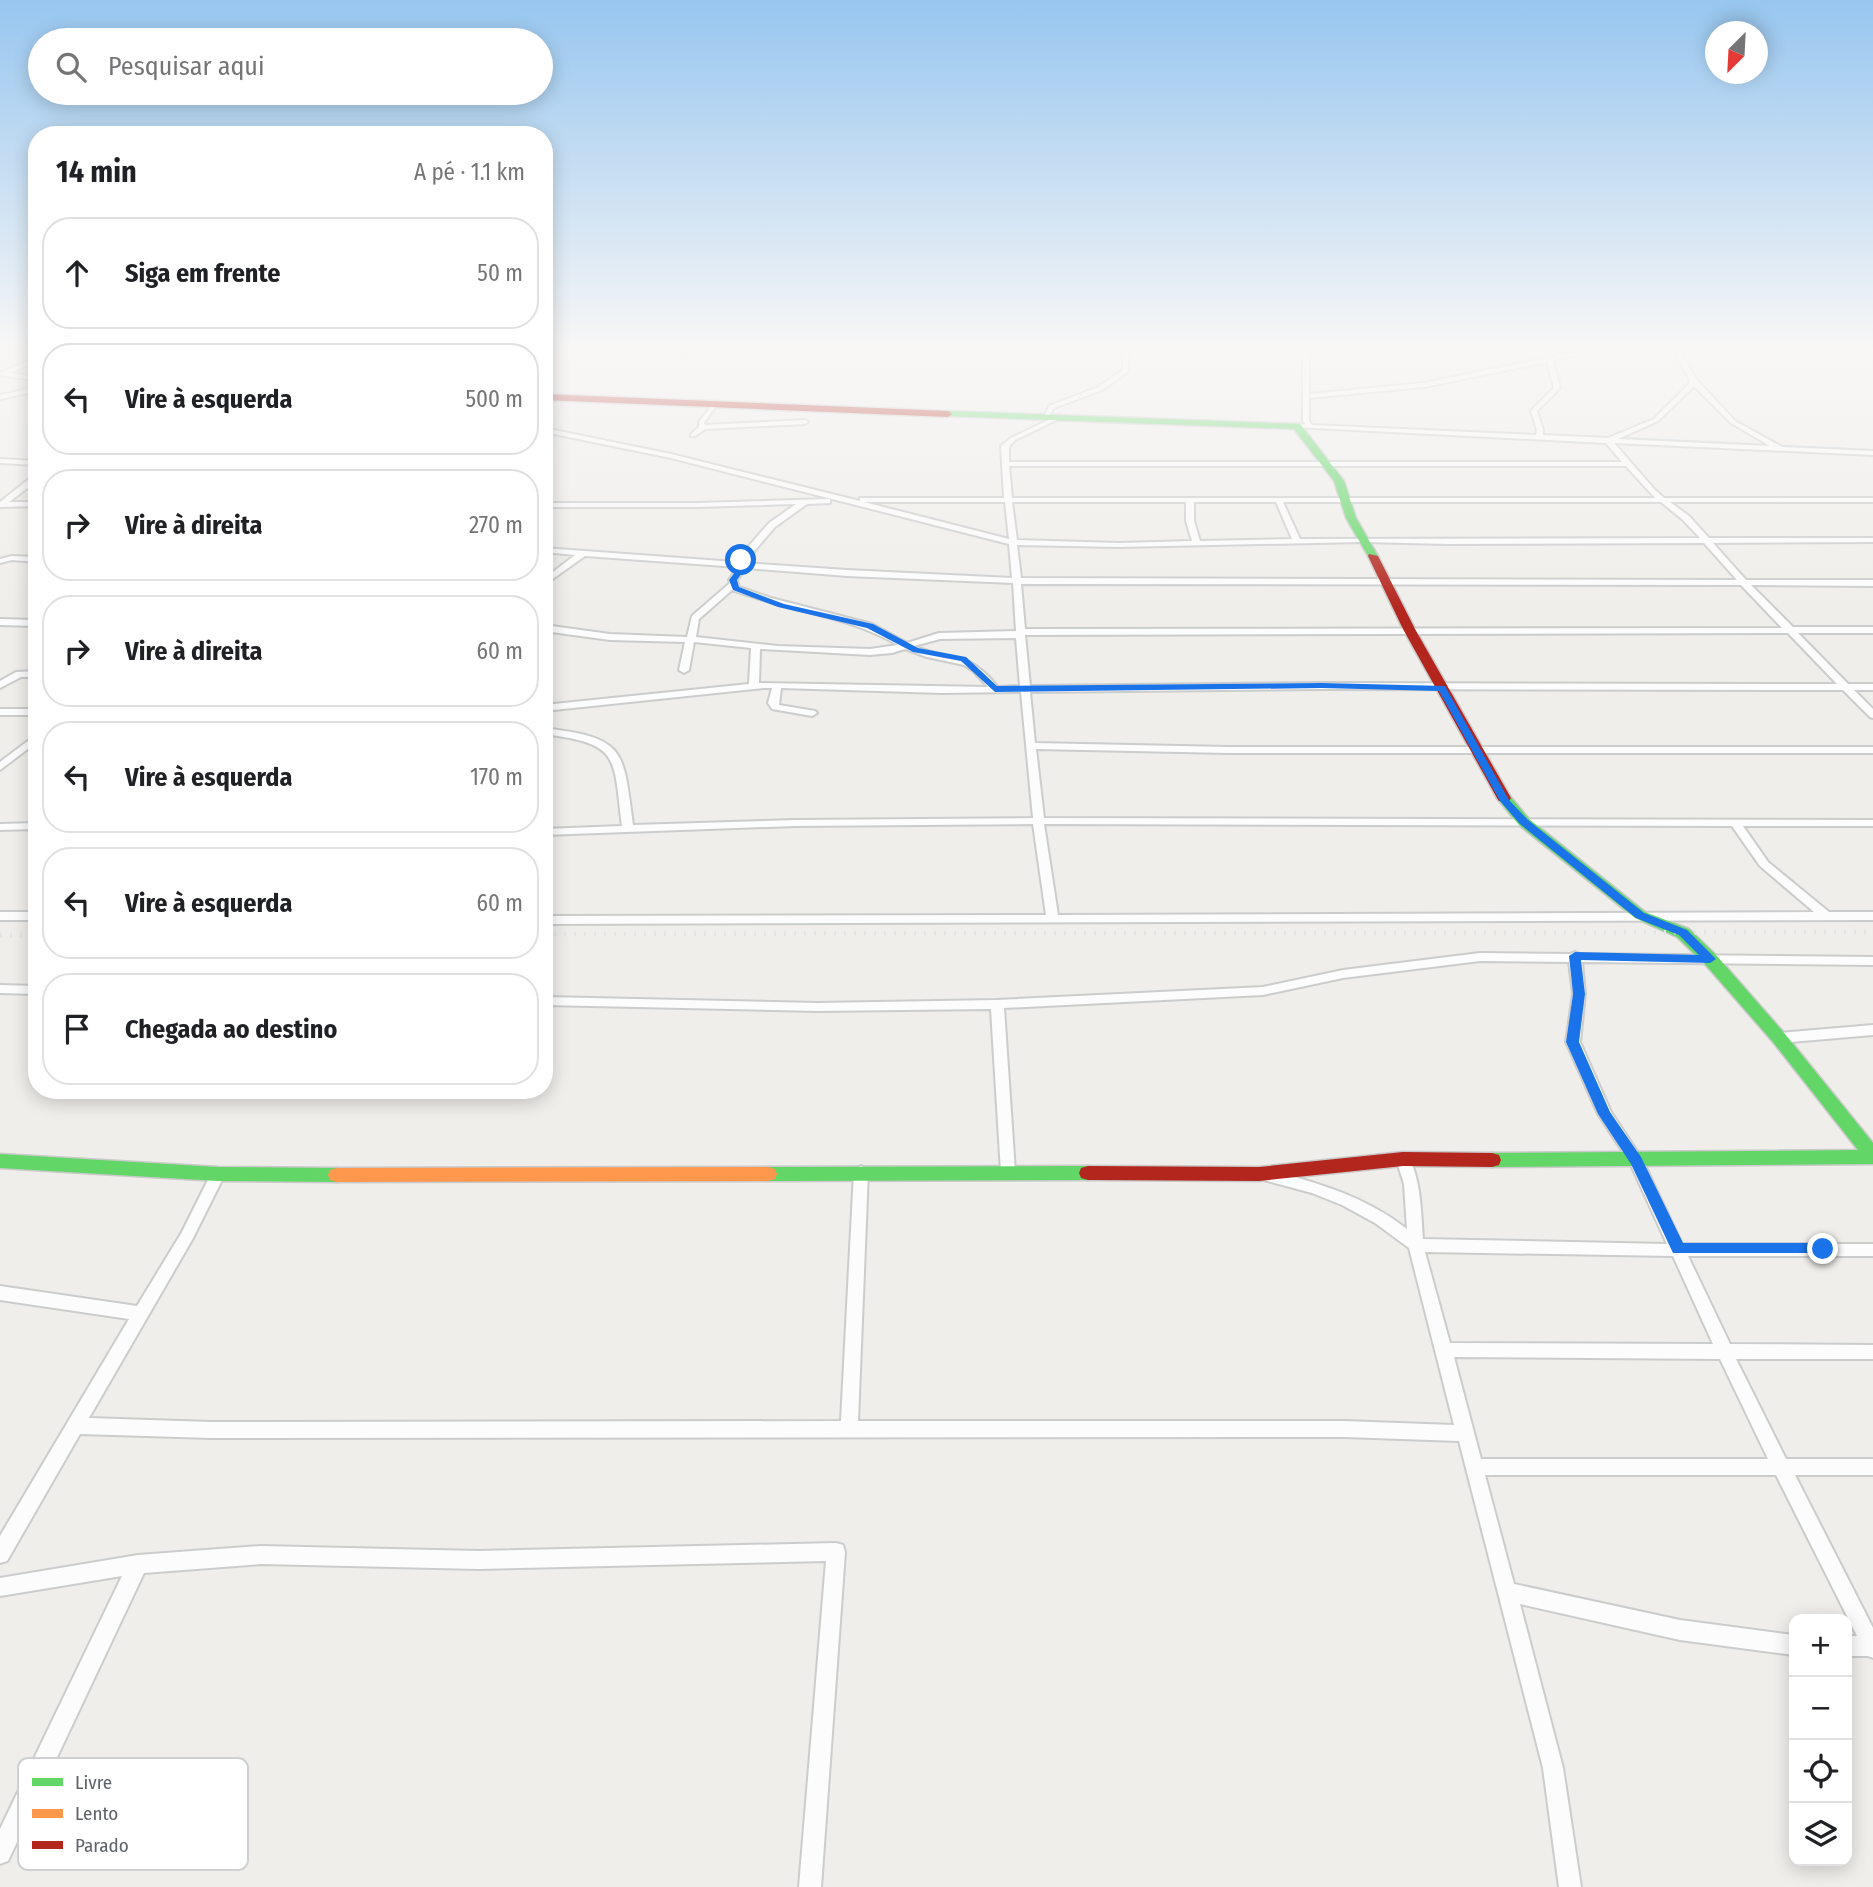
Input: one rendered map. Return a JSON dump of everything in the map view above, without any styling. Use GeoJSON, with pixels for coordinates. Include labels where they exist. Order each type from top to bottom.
{"type":"FeatureCollection","features":[{"type":"Feature","properties":{"kind":"street"},"geometry":{"type":"LineString","coordinates":[[569,435],[671,456],[1012,542],[1074,545],[1363,540],[1873,540]]}},
{"type":"Feature","properties":{"kind":"street"},"geometry":{"type":"LineString","coordinates":[[1020,435],[1006,443],[1007,500],[1017,581],[1024,689],[1038,821],[1052,917]]}},
{"type":"Feature","properties":{"kind":"street"},"geometry":{"type":"LineString","coordinates":[[1308,435],[1347,499],[1351,518],[1388,583],[1409,629],[1505,801],[1524,822],[1640,915],[1683,933],[1710,959],[1779,1038],[1873,1157]]}},
{"type":"Feature","properties":{"kind":"street"},"geometry":{"type":"LineString","coordinates":[[1476,435],[1873,453]]}},
{"type":"Feature","properties":{"kind":"street"},"geometry":{"type":"LineString","coordinates":[[1608,442],[1623,435]]}},
{"type":"Feature","properties":{"kind":"street"},"geometry":{"type":"LineString","coordinates":[[1757,435],[1783,449]]}},
{"type":"Feature","properties":{"kind":"street"},"geometry":{"type":"LineString","coordinates":[[1608,442],[1661,499],[1707,541],[1743,582],[1794,630],[1873,715]]}},
{"type":"Feature","properties":{"kind":"street"},"geometry":{"type":"LineString","coordinates":[[0,461],[28,463]]}},
{"type":"Feature","properties":{"kind":"street"},"geometry":{"type":"LineString","coordinates":[[1006,464],[1627,464]]}},
{"type":"Feature","properties":{"kind":"street"},"geometry":{"type":"LineString","coordinates":[[0,512],[3,505],[28,485]]}},
{"type":"Feature","properties":{"kind":"street"},"geometry":{"type":"LineString","coordinates":[[1278,499],[1297,542]]}},
{"type":"Feature","properties":{"kind":"street"},"geometry":{"type":"LineString","coordinates":[[553,505],[842,500],[1873,500]]}},
{"type":"Feature","properties":{"kind":"street"},"geometry":{"type":"LineString","coordinates":[[1190,500],[1190,521],[1197,544]]}},
{"type":"Feature","properties":{"kind":"street"},"geometry":{"type":"LineString","coordinates":[[684,670],[695,618],[732,585],[740,566],[772,525],[806,501]]}},
{"type":"Feature","properties":{"kind":"street"},"geometry":{"type":"LineString","coordinates":[[3,505],[28,504]]}},
{"type":"Feature","properties":{"kind":"street"},"geometry":{"type":"LineString","coordinates":[[553,551],[740,566],[1017,581],[1873,583]]}},
{"type":"Feature","properties":{"kind":"street"},"geometry":{"type":"LineString","coordinates":[[553,576],[583,553]]}},
{"type":"Feature","properties":{"kind":"street"},"geometry":{"type":"LineString","coordinates":[[0,561],[12,558],[28,559]]}},
{"type":"Feature","properties":{"kind":"street"},"geometry":{"type":"LineString","coordinates":[[732,585],[781,606],[870,626],[916,651],[963,659],[995,689]]}},
{"type":"Feature","properties":{"kind":"street"},"geometry":{"type":"LineString","coordinates":[[0,622],[28,623]]}},
{"type":"Feature","properties":{"kind":"street"},"geometry":{"type":"LineString","coordinates":[[0,633],[18,622]]}},
{"type":"Feature","properties":{"kind":"street"},"geometry":{"type":"LineString","coordinates":[[553,629],[610,638],[691,640],[870,652],[939,636],[1020,633],[1409,629],[1873,631]]}},
{"type":"Feature","properties":{"kind":"street"},"geometry":{"type":"LineString","coordinates":[[754,685],[756,646]]}},
{"type":"Feature","properties":{"kind":"street"},"geometry":{"type":"LineString","coordinates":[[0,685],[19,674],[28,674]]}},
{"type":"Feature","properties":{"kind":"street"},"geometry":{"type":"LineString","coordinates":[[553,707],[754,685],[869,689],[1322,685],[1442,688],[1873,687]]}},
{"type":"Feature","properties":{"kind":"street"},"geometry":{"type":"LineString","coordinates":[[777,685],[773,703],[775,707],[812,713]]}},
{"type":"Feature","properties":{"kind":"street"},"geometry":{"type":"LineString","coordinates":[[0,712],[28,712]]}},
{"type":"Feature","properties":{"kind":"street"},"geometry":{"type":"LineString","coordinates":[[553,732],[576,734],[614,753],[621,766],[628,830]]}},
{"type":"Feature","properties":{"kind":"street"},"geometry":{"type":"LineString","coordinates":[[0,767],[28,744]]}},
{"type":"Feature","properties":{"kind":"street"},"geometry":{"type":"LineString","coordinates":[[1032,746],[1873,750]]}},
{"type":"Feature","properties":{"kind":"street"},"geometry":{"type":"LineString","coordinates":[[553,832],[794,823],[1038,821],[1873,823]]}},
{"type":"Feature","properties":{"kind":"street"},"geometry":{"type":"LineString","coordinates":[[1735,822],[1764,864],[1826,916]]}},
{"type":"Feature","properties":{"kind":"street"},"geometry":{"type":"LineString","coordinates":[[0,827],[28,827]]}},
{"type":"Feature","properties":{"kind":"street"},"geometry":{"type":"LineString","coordinates":[[0,916],[28,916]]}},
{"type":"Feature","properties":{"kind":"street"},"geometry":{"type":"LineString","coordinates":[[553,920],[1873,916]]}},
{"type":"Feature","properties":{"kind":"street"},"geometry":{"type":"LineString","coordinates":[[1575,956],[1579,994],[1573,1042],[1605,1114],[1636,1161],[1724,1349],[1872,1647],[1852,1646]]}},
{"type":"Feature","properties":{"kind":"street"},"geometry":{"type":"LineString","coordinates":[[553,1001],[817,1007],[997,1004],[1199,996],[1263,990],[1343,974],[1480,957],[1873,961]]}},
{"type":"Feature","properties":{"kind":"street"},"geometry":{"type":"LineString","coordinates":[[0,989],[28,990]]}},
{"type":"Feature","properties":{"kind":"street"},"geometry":{"type":"LineString","coordinates":[[997,1004],[1008,1172]]}},
{"type":"Feature","properties":{"kind":"street"},"geometry":{"type":"LineString","coordinates":[[1779,1038],[1873,1030]]}},
{"type":"Feature","properties":{"kind":"street"},"geometry":{"type":"LineString","coordinates":[[3,1164],[218,1174],[1259,1174],[1403,1158],[1636,1161],[1873,1157]]}},
{"type":"Feature","properties":{"kind":"street"},"geometry":{"type":"LineString","coordinates":[[1403,1158],[1411,1184],[1416,1245],[1446,1350],[1553,1768],[1570,1887]]}},
{"type":"Feature","properties":{"kind":"street"},"geometry":{"type":"LineString","coordinates":[[849,1429],[861,1172]]}},
{"type":"Feature","properties":{"kind":"street"},"geometry":{"type":"LineString","coordinates":[[0,1554],[187,1236],[218,1174]]}},
{"type":"Feature","properties":{"kind":"street"},"geometry":{"type":"LineString","coordinates":[[1259,1174],[1320,1188],[1351,1200],[1378,1214],[1416,1245],[1873,1250]]}},
{"type":"Feature","properties":{"kind":"street"},"geometry":{"type":"LineString","coordinates":[[0,1293],[141,1314]]}},
{"type":"Feature","properties":{"kind":"street"},"geometry":{"type":"LineString","coordinates":[[1446,1350],[1724,1349],[1873,1352]]}},
{"type":"Feature","properties":{"kind":"street"},"geometry":{"type":"LineString","coordinates":[[76,1426],[211,1430],[1344,1429],[1466,1433]]}},
{"type":"Feature","properties":{"kind":"street"},"geometry":{"type":"LineString","coordinates":[[1474,1467],[1873,1467]]}},
{"type":"Feature","properties":{"kind":"street"},"geometry":{"type":"LineString","coordinates":[[0,1587],[138,1564],[261,1555],[479,1560],[836,1552],[810,1887]]}},
{"type":"Feature","properties":{"kind":"street"},"geometry":{"type":"LineString","coordinates":[[45,1758],[138,1564]]}},
{"type":"Feature","properties":{"kind":"street"},"geometry":{"type":"LineString","coordinates":[[1509,1592],[1680,1630],[1789,1643]]}},
{"type":"Feature","properties":{"kind":"street"},"geometry":{"type":"LineString","coordinates":[[0,1853],[18,1815]]}},
{"type":"Feature","properties":{"kind":"waterway"},"geometry":{"type":"LineString","coordinates":[[1602,438],[1873,451]]}},
{"type":"Feature","properties":{"kind":"railway"},"geometry":{"type":"LineString","coordinates":[[553,934],[1873,932]]}},
{"type":"Feature","properties":{"kind":"railway"},"geometry":{"type":"LineString","coordinates":[[0,935],[28,935]]}},
{"type":"Feature","properties":{"kind":"traffic: fast"},"geometry":{"type":"LineString","coordinates":[[1304,435],[1339,481],[1351,518],[1373,556]]}},
{"type":"Feature","properties":{"kind":"traffic: fast"},"geometry":{"type":"LineString","coordinates":[[1504,798],[1524,822],[1640,915],[1683,933],[1710,959],[1779,1038],[1873,1156]]}},
{"type":"Feature","properties":{"kind":"traffic: fast"},"geometry":{"type":"LineString","coordinates":[[1492,1160],[1873,1157]]}},
{"type":"Feature","properties":{"kind":"traffic: fast"},"geometry":{"type":"LineString","coordinates":[[0,1161],[218,1174],[337,1175]]}},
{"type":"Feature","properties":{"kind":"traffic: fast"},"geometry":{"type":"LineString","coordinates":[[768,1174],[1088,1173]]}},
{"type":"Feature","properties":{"kind":"traffic: slow"},"geometry":{"type":"LineString","coordinates":[[337,1175],[768,1174]]}},
{"type":"Feature","properties":{"kind":"traffic: jam"},"geometry":{"type":"LineString","coordinates":[[1373,556],[1409,629],[1504,798]]}},
{"type":"Feature","properties":{"kind":"traffic: jam"},"geometry":{"type":"LineString","coordinates":[[1088,1173],[1259,1174],[1403,1159],[1492,1160]]}},
{"type":"Feature","properties":{"kind":"route"},"geometry":{"type":"LineString","coordinates":[[741,560],[737,565],[743,566],[733,580],[732,585],[735,588],[781,606],[870,626],[897,638],[916,651],[963,659],[979,671],[995,689],[1322,685],[1442,688],[1505,801],[1524,822],[1640,915],[1683,933],[1710,959],[1575,956],[1579,994],[1578,1015],[1572,1026],[1573,1042],[1605,1114],[1636,1161],[1678,1249],[1823,1249]]}}]}
